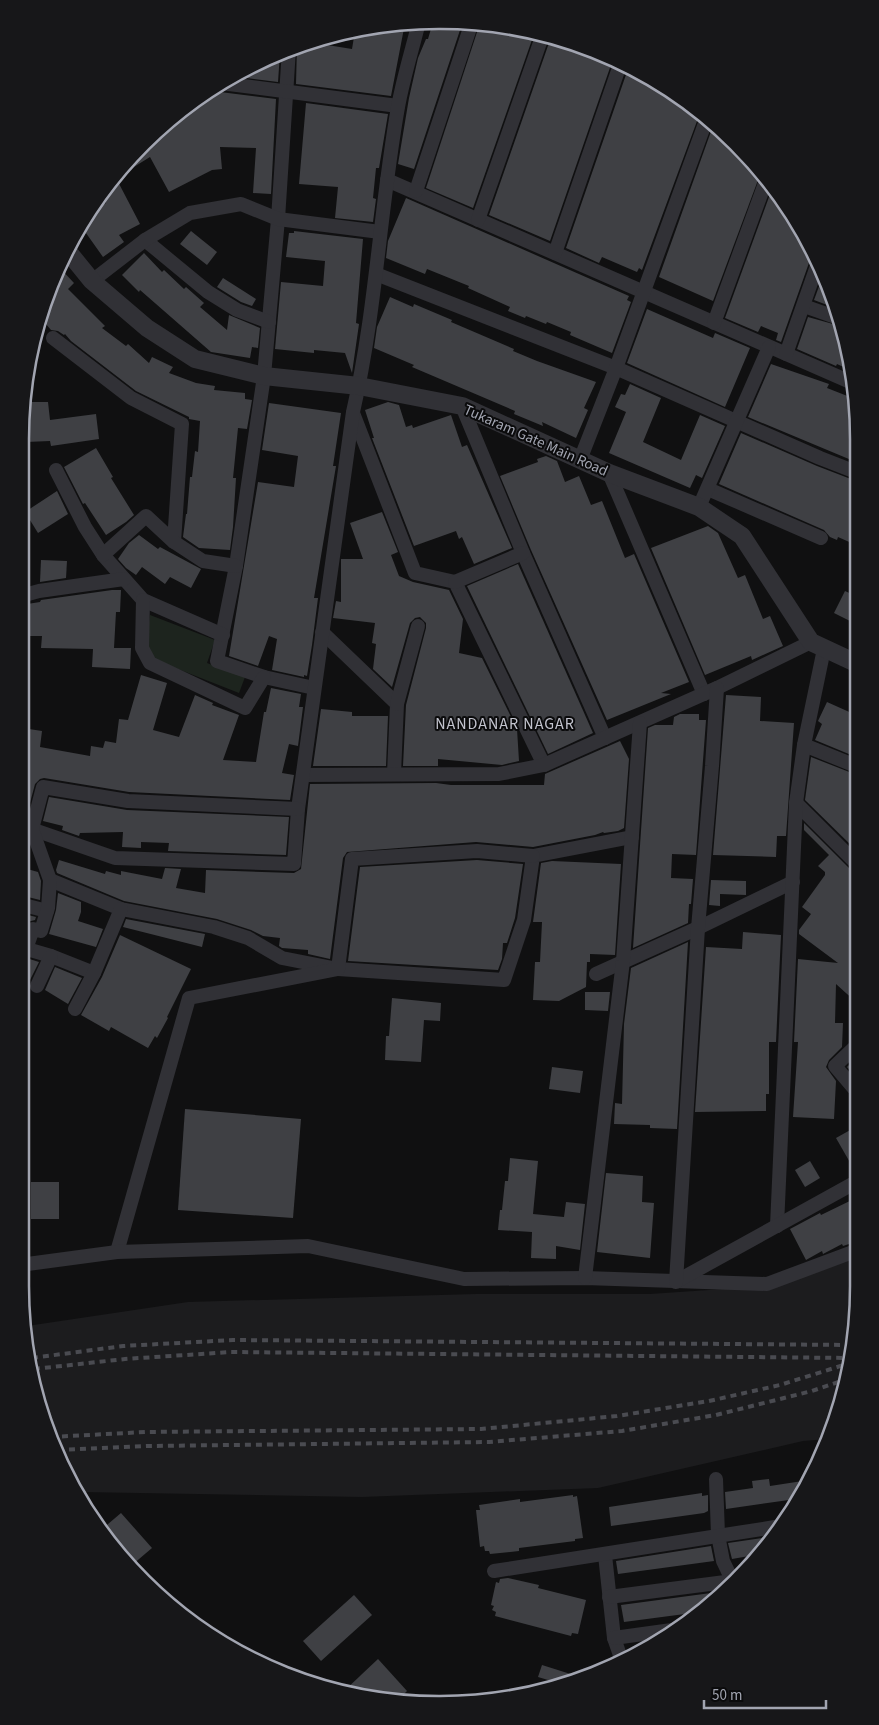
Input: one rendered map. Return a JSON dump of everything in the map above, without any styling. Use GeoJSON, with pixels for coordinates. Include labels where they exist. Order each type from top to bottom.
{"type":"FeatureCollection","features":[{"type":"Feature","properties":{"kind":"street"},"geometry":{"type":"LineString","coordinates":[[29,828],[115,858],[294,864],[298,809],[314,688],[353,412],[359,386],[376,274],[387,180],[398,106],[417,30]]}},
{"type":"Feature","properties":{"kind":"street"},"geometry":{"type":"LineString","coordinates":[[416,191],[469,30]]}},
{"type":"Feature","properties":{"kind":"street"},"geometry":{"type":"LineString","coordinates":[[478,220],[540,42]]}},
{"type":"Feature","properties":{"kind":"street"},"geometry":{"type":"LineString","coordinates":[[288,58],[278,219],[264,376],[236,566],[217,661],[264,677],[314,688]]}},
{"type":"Feature","properties":{"kind":"street"},"geometry":{"type":"LineString","coordinates":[[555,253],[618,70]]}},
{"type":"Feature","properties":{"kind":"street"},"geometry":{"type":"LineString","coordinates":[[233,84],[398,106]]}},
{"type":"Feature","properties":{"kind":"street"},"geometry":{"type":"LineString","coordinates":[[580,460],[645,291],[704,126]]}},
{"type":"Feature","properties":{"kind":"street"},"geometry":{"type":"LineString","coordinates":[[387,180],[416,191],[478,220],[645,291],[846,380]]}},
{"type":"Feature","properties":{"kind":"street"},"geometry":{"type":"LineString","coordinates":[[714,323],[764,187]]}},
{"type":"Feature","properties":{"kind":"street"},"geometry":{"type":"LineString","coordinates":[[92,281],[145,240],[190,213],[242,204],[278,219],[380,232]]}},
{"type":"Feature","properties":{"kind":"street"},"geometry":{"type":"LineString","coordinates":[[145,240],[208,292],[237,310],[269,322]]}},
{"type":"Feature","properties":{"kind":"street","name":"Tukaram Gate Main Road"},"geometry":{"type":"LineString","coordinates":[[72,256],[92,281],[148,328],[195,359],[264,376],[359,386],[462,406],[609,473],[699,507],[742,536],[818,645]]}},
{"type":"Feature","properties":{"kind":"street"},"geometry":{"type":"LineString","coordinates":[[786,354],[815,273]]}},
{"type":"Feature","properties":{"kind":"street"},"geometry":{"type":"LineString","coordinates":[[376,274],[616,368],[850,470]]}},
{"type":"Feature","properties":{"kind":"street"},"geometry":{"type":"LineString","coordinates":[[804,306],[831,315]]}},
{"type":"Feature","properties":{"kind":"street"},"geometry":{"type":"LineString","coordinates":[[53,338],[131,398],[182,424],[174,542]]}},
{"type":"Feature","properties":{"kind":"street"},"geometry":{"type":"LineString","coordinates":[[699,507],[769,347]]}},
{"type":"Feature","properties":{"kind":"street"},"geometry":{"type":"LineString","coordinates":[[462,406],[523,553],[605,738]]}},
{"type":"Feature","properties":{"kind":"street"},"geometry":{"type":"LineString","coordinates":[[353,412],[415,573],[454,582],[523,553]]}},
{"type":"Feature","properties":{"kind":"street"},"geometry":{"type":"LineString","coordinates":[[56,470],[85,527],[103,555],[143,600],[223,635]]}},
{"type":"Feature","properties":{"kind":"street"},"geometry":{"type":"LineString","coordinates":[[609,473],[704,694]]}},
{"type":"Feature","properties":{"kind":"street"},"geometry":{"type":"LineString","coordinates":[[708,489],[821,538]]}},
{"type":"Feature","properties":{"kind":"street"},"geometry":{"type":"LineString","coordinates":[[103,555],[146,516],[174,542],[203,560],[236,566]]}},
{"type":"Feature","properties":{"kind":"street"},"geometry":{"type":"LineString","coordinates":[[29,594],[124,579]]}},
{"type":"Feature","properties":{"kind":"street"},"geometry":{"type":"LineString","coordinates":[[454,582],[544,765]]}},
{"type":"Feature","properties":{"kind":"street"},"geometry":{"type":"LineString","coordinates":[[143,600],[142,648],[150,663],[245,708],[264,677]]}},
{"type":"Feature","properties":{"kind":"street"},"geometry":{"type":"LineString","coordinates":[[394,774],[397,704],[418,626]]}},
{"type":"Feature","properties":{"kind":"street"},"geometry":{"type":"LineString","coordinates":[[322,632],[397,704]]}},
{"type":"Feature","properties":{"kind":"street"},"geometry":{"type":"LineString","coordinates":[[777,1226],[796,803],[818,645]]}},
{"type":"Feature","properties":{"kind":"street"},"geometry":{"type":"LineString","coordinates":[[303,775],[499,774],[544,765],[818,645],[850,660]]}},
{"type":"Feature","properties":{"kind":"street"},"geometry":{"type":"LineString","coordinates":[[676,1282],[698,928],[717,688]]}},
{"type":"Feature","properties":{"kind":"street"},"geometry":{"type":"LineString","coordinates":[[585,1278],[624,961],[640,723]]}},
{"type":"Feature","properties":{"kind":"street"},"geometry":{"type":"LineString","coordinates":[[804,745],[850,764]]}},
{"type":"Feature","properties":{"kind":"street"},"geometry":{"type":"LineString","coordinates":[[29,820],[42,787],[128,801],[298,809]]}},
{"type":"Feature","properties":{"kind":"street"},"geometry":{"type":"LineString","coordinates":[[796,803],[850,857]]}},
{"type":"Feature","properties":{"kind":"street"},"geometry":{"type":"LineString","coordinates":[[29,834],[50,880],[47,911],[41,931],[29,928]]}},
{"type":"Feature","properties":{"kind":"street"},"geometry":{"type":"LineString","coordinates":[[338,969],[352,859],[477,851],[533,856],[632,837]]}},
{"type":"Feature","properties":{"kind":"street"},"geometry":{"type":"LineString","coordinates":[[50,880],[121,909],[214,927],[248,938],[282,958],[338,969],[504,980],[524,920],[533,856]]}},
{"type":"Feature","properties":{"kind":"street"},"geometry":{"type":"LineString","coordinates":[[596,974],[793,882]]}},
{"type":"Feature","properties":{"kind":"street"},"geometry":{"type":"LineString","coordinates":[[29,906],[47,911]]}},
{"type":"Feature","properties":{"kind":"street"},"geometry":{"type":"LineString","coordinates":[[75,1009],[94,973],[121,909]]}},
{"type":"Feature","properties":{"kind":"street"},"geometry":{"type":"LineString","coordinates":[[29,950],[51,956],[94,973]]}},
{"type":"Feature","properties":{"kind":"street"},"geometry":{"type":"LineString","coordinates":[[37,986],[51,956]]}},
{"type":"Feature","properties":{"kind":"street"},"geometry":{"type":"LineString","coordinates":[[118,1252],[189,998],[338,969]]}},
{"type":"Feature","properties":{"kind":"street"},"geometry":{"type":"LineString","coordinates":[[850,1052],[835,1066],[850,1083]]}},
{"type":"Feature","properties":{"kind":"street"},"geometry":{"type":"LineString","coordinates":[[676,1282],[850,1185]]}},
{"type":"Feature","properties":{"kind":"street"},"geometry":{"type":"LineString","coordinates":[[29,1265],[118,1252],[308,1246],[464,1279],[585,1278],[767,1284],[850,1253]]}},
{"type":"Feature","properties":{"kind":"street"},"geometry":{"type":"LineString","coordinates":[[716,1479],[718,1535],[723,1561],[731,1575]]}},
{"type":"Feature","properties":{"kind":"street"},"geometry":{"type":"LineString","coordinates":[[494,1571],[771,1528]]}},
{"type":"Feature","properties":{"kind":"street"},"geometry":{"type":"LineString","coordinates":[[605,1555],[614,1638],[620,1655]]}},
{"type":"Feature","properties":{"kind":"street"},"geometry":{"type":"LineString","coordinates":[[609,1597],[722,1583]]}},
{"type":"Feature","properties":{"kind":"street"},"geometry":{"type":"LineString","coordinates":[[614,1638],[661,1632]]}},
{"type":"Feature","properties":{"kind":"shaded area"},"geometry":{"type":"Polygon","coordinates":[[[150,615],[215,640],[207,663],[245,677],[239,693],[155,660],[146,645],[150,615]]]}},
{"type":"Feature","properties":{"kind":"shaded area"},"geometry":{"type":"Polygon","coordinates":[[[850,1258],[847,1339],[836,1392],[820,1440],[803,1441],[598,1488],[362,1497],[85,1492],[60,1443],[51,1418],[37,1366],[31,1325],[188,1302],[476,1294],[650,1294],[767,1286],[850,1258]]]}},
{"type":"Feature","properties":{"kind":"building"},"geometry":{"type":"Polygon","coordinates":[[[431,29],[460,30],[414,169],[398,164],[418,58],[426,39],[428,39],[431,29]]]}},
{"type":"Feature","properties":{"kind":"building"},"geometry":{"type":"Polygon","coordinates":[[[404,31],[391,96],[296,84],[297,55],[327,45],[352,49],[354,38],[404,31]]]}},
{"type":"Feature","properties":{"kind":"building"},"geometry":{"type":"Polygon","coordinates":[[[477,31],[532,40],[473,208],[426,188],[477,31]]]}},
{"type":"Feature","properties":{"kind":"building"},"geometry":{"type":"Polygon","coordinates":[[[549,44],[611,66],[550,241],[489,215],[549,44]]]}},
{"type":"Feature","properties":{"kind":"building"},"geometry":{"type":"Polygon","coordinates":[[[279,61],[278,82],[245,78],[279,61]]]}},
{"type":"Feature","properties":{"kind":"building"},"geometry":{"type":"Polygon","coordinates":[[[626,74],[668,98],[697,120],[642,270],[639,268],[637,272],[602,257],[599,263],[566,248],[626,74]]]}},
{"type":"Feature","properties":{"kind":"building"},"geometry":{"type":"Polygon","coordinates":[[[221,92],[276,99],[271,194],[253,193],[256,148],[220,147],[222,169],[212,170],[169,192],[150,157],[131,169],[169,131],[189,114],[221,92]]]}},
{"type":"Feature","properties":{"kind":"building"},"geometry":{"type":"Polygon","coordinates":[[[306,103],[388,114],[379,168],[376,168],[373,198],[376,199],[373,222],[335,218],[338,187],[299,184],[306,103]]]}},
{"type":"Feature","properties":{"kind":"building"},"geometry":{"type":"Polygon","coordinates":[[[711,132],[730,149],[758,181],[713,301],[659,277],[711,132]]]}},
{"type":"Feature","properties":{"kind":"building"},"geometry":{"type":"Polygon","coordinates":[[[119,183],[140,224],[119,235],[124,242],[103,257],[85,232],[98,211],[106,203],[105,201],[119,183]]]}},
{"type":"Feature","properties":{"kind":"building"},"geometry":{"type":"Polygon","coordinates":[[[770,195],[795,234],[810,261],[781,342],[776,340],[778,333],[761,326],[758,332],[725,318],[770,195]]]}},
{"type":"Feature","properties":{"kind":"building"},"geometry":{"type":"Polygon","coordinates":[[[406,198],[629,296],[627,300],[631,302],[612,353],[570,335],[571,332],[547,322],[546,324],[508,311],[510,307],[468,288],[469,286],[427,269],[425,274],[386,258],[388,241],[406,198]]]}},
{"type":"Feature","properties":{"kind":"building"},"geometry":{"type":"Polygon","coordinates":[[[191,231],[217,252],[207,265],[180,244],[191,231]]]}},
{"type":"Feature","properties":{"kind":"building"},"geometry":{"type":"Polygon","coordinates":[[[294,231],[363,239],[356,323],[359,324],[352,373],[345,353],[314,350],[314,353],[275,349],[281,282],[323,286],[325,261],[286,257],[289,233],[294,233],[294,231]]]}},
{"type":"Feature","properties":{"kind":"building"},"geometry":{"type":"Polygon","coordinates":[[[144,253],[162,272],[164,270],[184,289],[186,287],[204,303],[200,307],[227,330],[229,315],[260,328],[258,348],[252,347],[250,358],[211,352],[140,290],[139,292],[122,275],[144,253]]]}},
{"type":"Feature","properties":{"kind":"building"},"geometry":{"type":"Polygon","coordinates":[[[64,273],[74,283],[68,289],[105,326],[102,328],[126,346],[128,344],[149,363],[152,357],[173,367],[169,373],[196,383],[215,386],[214,390],[245,393],[245,399],[252,400],[247,429],[238,428],[233,478],[236,478],[230,550],[199,548],[183,537],[190,477],[192,477],[195,451],[198,452],[200,421],[189,419],[189,417],[136,391],[71,341],[65,334],[51,330],[46,324],[64,273]]]}},
{"type":"Feature","properties":{"kind":"building"},"geometry":{"type":"Polygon","coordinates":[[[223,278],[256,299],[252,306],[241,302],[217,287],[223,278]]]}},
{"type":"Feature","properties":{"kind":"building"},"geometry":{"type":"Polygon","coordinates":[[[820,284],[827,305],[814,300],[820,284]]]}},
{"type":"Feature","properties":{"kind":"building"},"geometry":{"type":"Polygon","coordinates":[[[390,297],[413,307],[414,304],[452,320],[451,322],[537,361],[596,382],[584,408],[588,410],[576,438],[542,422],[543,426],[514,414],[515,411],[412,367],[414,365],[374,348],[377,327],[390,297]]]}},
{"type":"Feature","properties":{"kind":"building"},"geometry":{"type":"Polygon","coordinates":[[[647,309],[713,338],[715,333],[750,348],[725,407],[627,363],[647,309]]]}},
{"type":"Feature","properties":{"kind":"building"},"geometry":{"type":"Polygon","coordinates":[[[808,317],[833,324],[843,367],[837,364],[836,366],[797,349],[808,317]]]}},
{"type":"Feature","properties":{"kind":"building"},"geometry":{"type":"Polygon","coordinates":[[[771,364],[829,384],[827,388],[848,396],[850,460],[748,417],[771,364]]]}},
{"type":"Feature","properties":{"kind":"building"},"geometry":{"type":"Polygon","coordinates":[[[630,384],[661,398],[643,442],[681,460],[700,415],[725,426],[702,478],[696,475],[690,488],[609,453],[626,412],[615,407],[621,394],[625,395],[630,384]]]}},
{"type":"Feature","properties":{"kind":"building"},"geometry":{"type":"Polygon","coordinates":[[[31,402],[48,402],[50,420],[96,414],[99,439],[51,446],[50,441],[29,442],[31,402]]]}},
{"type":"Feature","properties":{"kind":"building"},"geometry":{"type":"Polygon","coordinates":[[[388,402],[399,405],[406,427],[412,425],[413,428],[451,415],[462,447],[467,445],[512,548],[474,564],[462,537],[459,539],[456,531],[414,546],[372,438],[374,438],[365,410],[388,402]]]}},
{"type":"Feature","properties":{"kind":"building"},"geometry":{"type":"Polygon","coordinates":[[[269,403],[341,413],[333,466],[336,466],[314,598],[318,598],[312,645],[307,676],[304,675],[304,677],[272,670],[277,639],[269,636],[258,666],[229,656],[258,482],[294,487],[298,456],[262,450],[269,403]]]}},
{"type":"Feature","properties":{"kind":"building"},"geometry":{"type":"Polygon","coordinates":[[[741,433],[850,479],[850,542],[838,537],[837,540],[830,537],[824,530],[719,484],[741,433]]]}},
{"type":"Feature","properties":{"kind":"building"},"geometry":{"type":"Polygon","coordinates":[[[96,448],[113,477],[111,478],[134,515],[106,535],[85,503],[83,504],[64,467],[96,448]]]}},
{"type":"Feature","properties":{"kind":"building"},"geometry":{"type":"Polygon","coordinates":[[[546,456],[557,461],[565,482],[579,476],[591,505],[602,501],[625,558],[634,554],[689,682],[661,693],[671,694],[607,720],[500,476],[538,462],[537,459],[546,456]]]}},
{"type":"Feature","properties":{"kind":"building"},"geometry":{"type":"Polygon","coordinates":[[[57,491],[68,514],[38,533],[29,518],[29,509],[57,491]]]}},
{"type":"Feature","properties":{"kind":"building"},"geometry":{"type":"Polygon","coordinates":[[[382,512],[398,552],[391,555],[399,576],[413,582],[449,590],[463,619],[459,653],[482,658],[517,729],[519,761],[502,765],[438,759],[438,766],[403,766],[406,705],[426,623],[420,617],[415,618],[410,623],[392,687],[373,669],[376,644],[372,643],[375,623],[333,618],[336,601],[341,602],[341,559],[363,559],[350,523],[382,512]]]}},
{"type":"Feature","properties":{"kind":"building"},"geometry":{"type":"Polygon","coordinates":[[[708,526],[718,533],[738,578],[745,575],[763,619],[770,616],[783,646],[752,660],[751,656],[705,675],[651,548],[708,526]]]}},
{"type":"Feature","properties":{"kind":"building"},"geometry":{"type":"Polygon","coordinates":[[[139,535],[158,549],[160,547],[201,569],[191,588],[170,577],[165,584],[142,567],[136,575],[126,568],[118,559],[129,543],[139,535]]]}},
{"type":"Feature","properties":{"kind":"building"},"geometry":{"type":"Polygon","coordinates":[[[41,560],[67,561],[66,578],[40,582],[41,560]]]}},
{"type":"Feature","properties":{"kind":"building"},"geometry":{"type":"Polygon","coordinates":[[[518,564],[593,733],[548,754],[467,586],[518,564]]]}},
{"type":"Feature","properties":{"kind":"building"},"geometry":{"type":"Polygon","coordinates":[[[121,590],[120,612],[116,612],[114,648],[131,648],[130,669],[92,667],[93,649],[41,648],[42,636],[29,636],[29,604],[40,602],[41,600],[121,590]]]}},
{"type":"Feature","properties":{"kind":"building"},"geometry":{"type":"Polygon","coordinates":[[[845,591],[850,593],[850,621],[834,613],[845,591]]]}},
{"type":"Feature","properties":{"kind":"building"},"geometry":{"type":"Polygon","coordinates":[[[141,675],[167,683],[153,730],[179,737],[195,695],[213,703],[212,705],[239,715],[223,760],[256,762],[264,712],[266,712],[271,688],[301,694],[299,707],[303,707],[298,746],[289,744],[282,773],[294,775],[290,800],[129,792],[44,778],[35,784],[29,807],[29,729],[42,731],[40,747],[90,756],[91,746],[103,748],[105,741],[116,743],[119,719],[128,720],[141,675]]]}},
{"type":"Feature","properties":{"kind":"building"},"geometry":{"type":"Polygon","coordinates":[[[726,695],[761,697],[760,721],[794,723],[786,836],[777,836],[776,857],[713,855],[726,695]]]}},
{"type":"Feature","properties":{"kind":"building"},"geometry":{"type":"Polygon","coordinates":[[[827,702],[850,712],[850,755],[815,740],[822,724],[818,721],[827,702]]]}},
{"type":"Feature","properties":{"kind":"building"},"geometry":{"type":"Polygon","coordinates":[[[321,709],[352,712],[352,716],[388,716],[386,766],[313,766],[321,709]]]}},
{"type":"Feature","properties":{"kind":"building"},"geometry":{"type":"Polygon","coordinates":[[[680,714],[699,714],[699,720],[706,720],[696,855],[672,854],[671,878],[693,879],[688,923],[633,948],[648,728],[655,725],[673,725],[674,717],[680,714]]]}},
{"type":"Feature","properties":{"kind":"building"},"geometry":{"type":"Polygon","coordinates":[[[620,741],[629,759],[624,828],[618,831],[603,832],[533,847],[476,842],[347,852],[343,858],[330,959],[308,954],[308,950],[282,948],[279,946],[280,938],[263,936],[217,919],[124,901],[57,873],[56,870],[59,860],[105,874],[106,871],[121,875],[121,871],[162,879],[165,868],[181,869],[176,888],[205,893],[206,870],[294,873],[301,869],[310,784],[436,783],[451,785],[544,785],[545,774],[620,741]]]}},
{"type":"Feature","properties":{"kind":"building"},"geometry":{"type":"Polygon","coordinates":[[[811,757],[850,772],[850,844],[805,800],[811,757]]]}},
{"type":"Feature","properties":{"kind":"building"},"geometry":{"type":"Polygon","coordinates":[[[49,797],[127,810],[289,817],[286,855],[168,851],[169,843],[141,842],[141,848],[122,847],[123,832],[80,833],[79,836],[62,830],[63,826],[43,821],[49,797]]]}},
{"type":"Feature","properties":{"kind":"building"},"geometry":{"type":"Polygon","coordinates":[[[804,823],[850,869],[850,997],[836,984],[835,1023],[843,1023],[842,1047],[829,1060],[826,1067],[836,1081],[834,1119],[793,1117],[798,1042],[794,1042],[798,959],[838,963],[799,934],[799,930],[811,914],[802,907],[825,875],[825,872],[818,866],[829,855],[804,830],[804,823]]]}},
{"type":"Feature","properties":{"kind":"building"},"geometry":{"type":"Polygon","coordinates":[[[477,860],[523,864],[515,918],[507,943],[503,943],[502,959],[498,970],[348,961],[360,867],[477,860]]]}},
{"type":"Feature","properties":{"kind":"building"},"geometry":{"type":"Polygon","coordinates":[[[552,861],[621,864],[615,955],[590,954],[590,962],[587,962],[586,987],[559,1001],[533,1000],[535,962],[540,962],[542,922],[533,922],[541,863],[552,861]]]}},
{"type":"Feature","properties":{"kind":"building"},"geometry":{"type":"Polygon","coordinates":[[[29,870],[38,872],[41,881],[40,900],[29,897],[29,870]]]}},
{"type":"Feature","properties":{"kind":"building"},"geometry":{"type":"Polygon","coordinates":[[[711,880],[746,881],[746,895],[720,894],[720,906],[709,905],[711,880]]]}},
{"type":"Feature","properties":{"kind":"building"},"geometry":{"type":"Polygon","coordinates":[[[58,893],[81,902],[81,912],[78,921],[103,929],[96,947],[49,934],[56,910],[58,893]]]}},
{"type":"Feature","properties":{"kind":"building"},"geometry":{"type":"Polygon","coordinates":[[[29,915],[36,917],[35,920],[29,922],[29,915]]]}},
{"type":"Feature","properties":{"kind":"building"},"geometry":{"type":"Polygon","coordinates":[[[126,919],[205,934],[202,947],[123,927],[126,919]]]}},
{"type":"Feature","properties":{"kind":"building"},"geometry":{"type":"Polygon","coordinates":[[[743,932],[781,935],[776,1042],[769,1042],[769,1094],[766,1094],[766,1111],[695,1112],[706,947],[742,949],[743,932]]]}},
{"type":"Feature","properties":{"kind":"building"},"geometry":{"type":"Polygon","coordinates":[[[120,935],[191,969],[168,1018],[157,1038],[155,1036],[148,1048],[111,1027],[109,1031],[81,1015],[102,977],[120,935]]]}},
{"type":"Feature","properties":{"kind":"building"},"geometry":{"type":"Polygon","coordinates":[[[688,942],[677,1129],[650,1128],[650,1125],[614,1124],[615,1103],[622,1104],[624,1024],[631,968],[688,942]]]}},
{"type":"Feature","properties":{"kind":"building"},"geometry":{"type":"Polygon","coordinates":[[[29,959],[39,962],[29,982],[29,959]]]}},
{"type":"Feature","properties":{"kind":"building"},"geometry":{"type":"Polygon","coordinates":[[[55,967],[82,978],[68,1004],[45,990],[55,967]]]}},
{"type":"Feature","properties":{"kind":"building"},"geometry":{"type":"Polygon","coordinates":[[[585,992],[610,992],[608,1011],[585,1010],[585,992]]]}},
{"type":"Feature","properties":{"kind":"building"},"geometry":{"type":"Polygon","coordinates":[[[392,998],[441,1003],[440,1021],[424,1020],[421,1062],[385,1060],[386,1036],[389,1036],[392,998]]]}},
{"type":"Feature","properties":{"kind":"building"},"geometry":{"type":"Polygon","coordinates":[[[552,1067],[583,1071],[580,1093],[549,1089],[552,1067]]]}},
{"type":"Feature","properties":{"kind":"building"},"geometry":{"type":"Polygon","coordinates":[[[185,1109],[301,1119],[293,1218],[178,1210],[185,1109]]]}},
{"type":"Feature","properties":{"kind":"building"},"geometry":{"type":"Polygon","coordinates":[[[850,1130],[850,1162],[836,1138],[850,1130]]]}},
{"type":"Feature","properties":{"kind":"building"},"geometry":{"type":"Polygon","coordinates":[[[510,1158],[538,1161],[533,1214],[564,1217],[566,1202],[585,1204],[580,1250],[556,1246],[556,1259],[531,1258],[532,1232],[498,1230],[505,1181],[508,1181],[510,1158]]]}},
{"type":"Feature","properties":{"kind":"building"},"geometry":{"type":"Polygon","coordinates":[[[810,1161],[820,1178],[805,1187],[795,1170],[810,1161]]]}},
{"type":"Feature","properties":{"kind":"building"},"geometry":{"type":"Polygon","coordinates":[[[606,1173],[643,1176],[642,1202],[654,1203],[650,1258],[597,1252],[606,1173]]]}},
{"type":"Feature","properties":{"kind":"building"},"geometry":{"type":"Polygon","coordinates":[[[31,1182],[59,1182],[59,1219],[31,1219],[31,1182]]]}},
{"type":"Feature","properties":{"kind":"building"},"geometry":{"type":"Polygon","coordinates":[[[850,1201],[850,1244],[843,1246],[842,1244],[823,1254],[822,1251],[806,1260],[790,1229],[820,1213],[821,1215],[850,1201]]]}},
{"type":"Feature","properties":{"kind":"building"},"geometry":{"type":"Polygon","coordinates":[[[769,1479],[770,1486],[800,1481],[790,1500],[726,1509],[725,1492],[753,1488],[752,1481],[769,1479]]]}},
{"type":"Feature","properties":{"kind":"building"},"geometry":{"type":"Polygon","coordinates":[[[702,1493],[702,1496],[708,1495],[708,1511],[704,1513],[611,1526],[609,1507],[702,1493]]]}},
{"type":"Feature","properties":{"kind":"building"},"geometry":{"type":"Polygon","coordinates":[[[573,1495],[573,1497],[577,1496],[583,1538],[575,1539],[575,1541],[519,1548],[519,1551],[490,1554],[489,1551],[485,1551],[484,1546],[480,1547],[476,1510],[480,1510],[479,1505],[520,1499],[520,1502],[573,1495]]]}},
{"type":"Feature","properties":{"kind":"building"},"geometry":{"type":"Polygon","coordinates":[[[121,1513],[152,1548],[136,1562],[106,1525],[121,1513]]]}},
{"type":"Feature","properties":{"kind":"building"},"geometry":{"type":"Polygon","coordinates":[[[763,1538],[748,1556],[732,1559],[728,1543],[763,1538]]]}},
{"type":"Feature","properties":{"kind":"building"},"geometry":{"type":"Polygon","coordinates":[[[711,1546],[714,1561],[618,1574],[616,1561],[711,1546]]]}},
{"type":"Feature","properties":{"kind":"building"},"geometry":{"type":"Polygon","coordinates":[[[508,1578],[539,1585],[538,1588],[586,1600],[578,1634],[572,1633],[571,1636],[495,1616],[496,1612],[492,1610],[494,1606],[491,1605],[496,1582],[499,1583],[500,1579],[508,1578]]]}},
{"type":"Feature","properties":{"kind":"building"},"geometry":{"type":"Polygon","coordinates":[[[711,1593],[686,1614],[624,1622],[621,1605],[711,1593]]]}},
{"type":"Feature","properties":{"kind":"building"},"geometry":{"type":"Polygon","coordinates":[[[354,1595],[372,1615],[321,1661],[303,1641],[354,1595]]]}},
{"type":"Feature","properties":{"kind":"building"},"geometry":{"type":"Polygon","coordinates":[[[378,1659],[407,1691],[404,1694],[386,1693],[350,1686],[378,1659]]]}},
{"type":"Feature","properties":{"kind":"building"},"geometry":{"type":"Polygon","coordinates":[[[542,1665],[571,1674],[550,1681],[538,1677],[542,1665]]]}},
{"type":"Feature","properties":{"kind":"railway"},"geometry":{"type":"LineString","coordinates":[[35,1358],[123,1346],[233,1340],[846,1345]]}},
{"type":"Feature","properties":{"kind":"railway"},"geometry":{"type":"LineString","coordinates":[[38,1369],[125,1359],[231,1352],[843,1358]]}},
{"type":"Feature","properties":{"kind":"railway"},"geometry":{"type":"LineString","coordinates":[[58,1437],[145,1432],[481,1429],[617,1416],[709,1401],[780,1385],[842,1365]]}},
{"type":"Feature","properties":{"kind":"railway"},"geometry":{"type":"LineString","coordinates":[[63,1450],[147,1446],[489,1442],[622,1431],[716,1415],[812,1391],[838,1382]]}},
{"type":"Feature","properties":{"kind":"district","name":"NANDANAR NAGAR"},"geometry":{"type":"Point","coordinates":[505,723]}}]}
